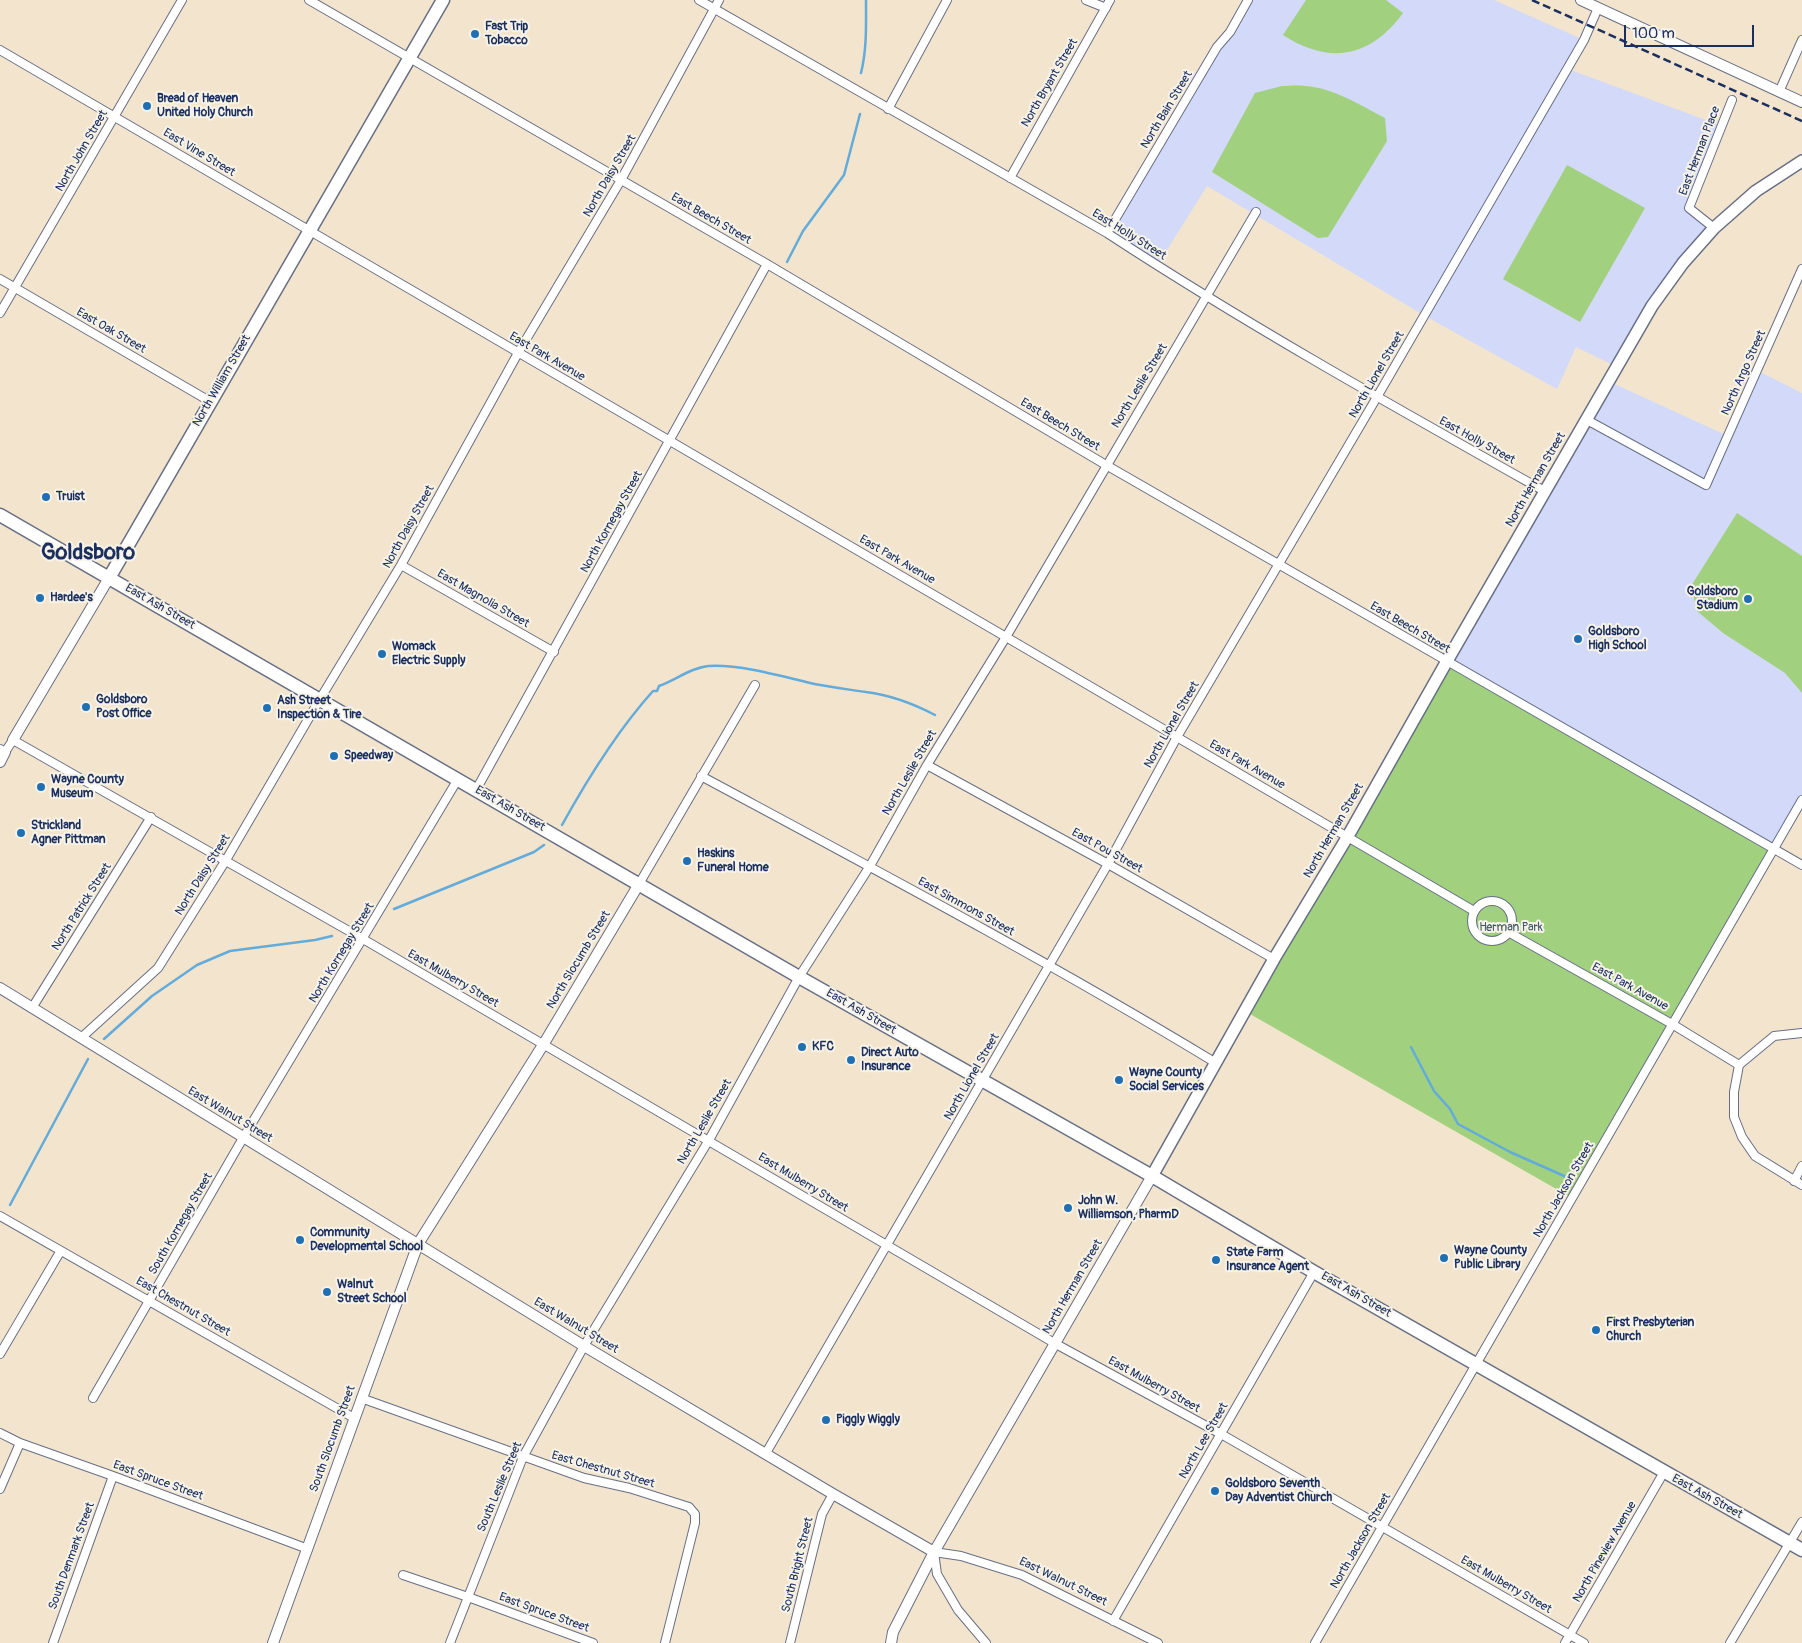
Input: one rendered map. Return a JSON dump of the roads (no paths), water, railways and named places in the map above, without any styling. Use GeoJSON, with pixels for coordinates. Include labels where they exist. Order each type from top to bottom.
{"type":"FeatureCollection","features":[{"type":"Feature","properties":{"kind":"main road","name":"North William Street"},"geometry":{"type":"LineString","coordinates":[[109,578],[443,0]]}},
{"type":"Feature","properties":{"kind":"main road","name":"North Herman Street"},"geometry":{"type":"LineString","coordinates":[[1152,1176],[1274,959],[1348,836],[1652,306],[1683,263],[1714,228],[1756,191],[1802,161]]}},
{"type":"Feature","properties":{"kind":"main road","name":"East Ash Street"},"geometry":{"type":"LineString","coordinates":[[0,515],[799,977],[1152,1176],[1314,1272],[1802,1550]]}},
{"type":"Feature","properties":{"kind":"street","name":"North John Street"},"geometry":{"type":"LineString","coordinates":[[0,313],[182,0]]}},
{"type":"Feature","properties":{"kind":"street","name":"East Beech Street"},"geometry":{"type":"LineString","coordinates":[[309,0],[767,264],[1106,466],[1802,865]]}},
{"type":"Feature","properties":{"kind":"street","name":"East Holly Street"},"geometry":{"type":"LineString","coordinates":[[699,0],[1107,233],[1206,295],[1378,397],[1546,492]]}},
{"type":"Feature","properties":{"kind":"street","name":"North Daisy Street"},"geometry":{"type":"LineString","coordinates":[[81,1038],[158,968],[226,860],[401,565],[518,354],[621,180],[719,0]]}},
{"type":"Feature","properties":{"kind":"street"},"geometry":{"type":"LineString","coordinates":[[888,108],[947,0]]}},
{"type":"Feature","properties":{"kind":"street"},"geometry":{"type":"LineString","coordinates":[[1086,0],[1106,8]]}},
{"type":"Feature","properties":{"kind":"street","name":"North Bryant Street"},"geometry":{"type":"LineString","coordinates":[[1010,178],[1110,0]]}},
{"type":"Feature","properties":{"kind":"street","name":"North Bain Street"},"geometry":{"type":"LineString","coordinates":[[1107,233],[1217,47],[1230,32],[1248,0]]}},
{"type":"Feature","properties":{"kind":"street"},"geometry":{"type":"LineString","coordinates":[[1581,0],[1600,4],[1802,102]]}},
{"type":"Feature","properties":{"kind":"street","name":"North Lionel Street"},"geometry":{"type":"LineString","coordinates":[[766,1453],[1108,864],[1177,737],[1378,397],[1584,40],[1600,4]]}},
{"type":"Feature","properties":{"kind":"street"},"geometry":{"type":"LineString","coordinates":[[1779,92],[1802,40]]}},
{"type":"Feature","properties":{"kind":"street","name":"East Vine Street"},"geometry":{"type":"LineString","coordinates":[[0,50],[309,231]]}},
{"type":"Feature","properties":{"kind":"street","name":"East Herman Place"},"geometry":{"type":"LineString","coordinates":[[1714,228],[1689,208],[1732,100]]}},
{"type":"Feature","properties":{"kind":"street","name":"North Leslie Street"},"geometry":{"type":"LineString","coordinates":[[584,1346],[708,1140],[799,977],[870,866],[927,765],[1006,637],[1256,212]]}},
{"type":"Feature","properties":{"kind":"street","name":"East Park Avenue"},"geometry":{"type":"LineString","coordinates":[[309,231],[1474,911]]}},
{"type":"Feature","properties":{"kind":"street","name":"North Kornegay Street"},"geometry":{"type":"LineString","coordinates":[[476,790],[767,264]]}},
{"type":"Feature","properties":{"kind":"street","name":"North Argo Street"},"geometry":{"type":"LineString","coordinates":[[1587,420],[1706,486],[1799,284],[1802,269]]}},
{"type":"Feature","properties":{"kind":"street","name":"East Oak Street"},"geometry":{"type":"LineString","coordinates":[[0,279],[211,402]]}},
{"type":"Feature","properties":{"kind":"street","name":"East Magnolia Street"},"geometry":{"type":"LineString","coordinates":[[401,565],[554,652]]}},
{"type":"Feature","properties":{"kind":"street","name":"North William Street"},"geometry":{"type":"LineString","coordinates":[[0,762],[3,751],[13,740],[109,578]]}},
{"type":"Feature","properties":{"kind":"street","name":"North Slocumb Street"},"geometry":{"type":"LineString","coordinates":[[418,1244],[543,1045],[755,685]]}},
{"type":"Feature","properties":{"kind":"street","name":"East Mulberry Street"},"geometry":{"type":"LineString","coordinates":[[13,740],[363,939],[1056,1344],[1221,1434],[1584,1643]]}},
{"type":"Feature","properties":{"kind":"street","name":"East Pou Street"},"geometry":{"type":"LineString","coordinates":[[927,765],[1108,864],[1274,959]]}},
{"type":"Feature","properties":{"kind":"street","name":"East Simmons Street"},"geometry":{"type":"LineString","coordinates":[[701,776],[870,866],[1049,966],[1216,1063]]}},
{"type":"Feature","properties":{"kind":"street","name":"North Kornegay Street"},"geometry":{"type":"LineString","coordinates":[[243,1138],[458,779]]}},
{"type":"Feature","properties":{"kind":"street","name":"North Jackson Street"},"geometry":{"type":"LineString","coordinates":[[1315,1643],[1802,800]]}},
{"type":"Feature","properties":{"kind":"street","name":"North Patrick Street"},"geometry":{"type":"LineString","coordinates":[[32,1008],[150,817]]}},
{"type":"Feature","properties":{"kind":"street"},"geometry":{"type":"LineString","coordinates":[[1488,901],[1503,904],[1508,908],[1512,918],[1512,924],[1508,932],[1497,940],[1481,938],[1472,924],[1474,911],[1488,901]]}},
{"type":"Feature","properties":{"kind":"street","name":"East Park Avenue"},"geometry":{"type":"LineString","coordinates":[[1508,932],[1672,1024],[1739,1065]]}},
{"type":"Feature","properties":{"kind":"street","name":"East Walnut Street"},"geometry":{"type":"LineString","coordinates":[[0,988],[584,1346],[934,1552],[970,1558],[1022,1574],[1158,1643]]}},
{"type":"Feature","properties":{"kind":"street"},"geometry":{"type":"LineString","coordinates":[[1802,1033],[1774,1036],[1739,1065],[1734,1092],[1734,1117],[1742,1137],[1755,1156],[1802,1185]]}},
{"type":"Feature","properties":{"kind":"street","name":"South Kornegay Street"},"geometry":{"type":"LineString","coordinates":[[93,1398],[243,1138]]}},
{"type":"Feature","properties":{"kind":"street"},"geometry":{"type":"LineString","coordinates":[[1794,1181],[1802,1166]]}},
{"type":"Feature","properties":{"kind":"street","name":"North Herman Street"},"geometry":{"type":"LineString","coordinates":[[891,1643],[894,1632],[934,1552],[1152,1176]]}},
{"type":"Feature","properties":{"kind":"street","name":"East Chestnut Street"},"geometry":{"type":"LineString","coordinates":[[0,1216],[60,1252],[150,1300],[354,1418]]}},
{"type":"Feature","properties":{"kind":"street","name":"South Slocumb Street"},"geometry":{"type":"LineString","coordinates":[[273,1643],[418,1244]]}},
{"type":"Feature","properties":{"kind":"street"},"geometry":{"type":"LineString","coordinates":[[0,1354],[60,1252]]}},
{"type":"Feature","properties":{"kind":"street","name":"North Lee Street"},"geometry":{"type":"LineString","coordinates":[[1113,1621],[1314,1272]]}},
{"type":"Feature","properties":{"kind":"street","name":"South Leslie Street"},"geometry":{"type":"LineString","coordinates":[[450,1643],[523,1457],[584,1346]]}},
{"type":"Feature","properties":{"kind":"street","name":"East Chestnut Street"},"geometry":{"type":"LineString","coordinates":[[361,1398],[584,1478],[629,1488],[689,1507],[695,1514],[695,1523],[665,1643]]}},
{"type":"Feature","properties":{"kind":"street","name":"East Spruce Street"},"geometry":{"type":"LineString","coordinates":[[0,1433],[20,1443],[308,1549]]}},
{"type":"Feature","properties":{"kind":"street"},"geometry":{"type":"LineString","coordinates":[[0,1489],[20,1443]]}},
{"type":"Feature","properties":{"kind":"street","name":"North Pineview Avenue"},"geometry":{"type":"LineString","coordinates":[[1565,1643],[1664,1472]]}},
{"type":"Feature","properties":{"kind":"street","name":"South Denmark Street"},"geometry":{"type":"LineString","coordinates":[[53,1643],[113,1476]]}},
{"type":"Feature","properties":{"kind":"street","name":"South Bright Street"},"geometry":{"type":"LineString","coordinates":[[790,1643],[822,1514],[833,1494]]}},
{"type":"Feature","properties":{"kind":"street"},"geometry":{"type":"LineString","coordinates":[[1730,1643],[1802,1522]]}},
{"type":"Feature","properties":{"kind":"street"},"geometry":{"type":"LineString","coordinates":[[934,1552],[937,1574],[958,1610],[986,1643]]}},
{"type":"Feature","properties":{"kind":"street","name":"East Spruce Street"},"geometry":{"type":"LineString","coordinates":[[403,1575],[593,1643]]}},
{"type":"Feature","properties":{"kind":"waterway"},"geometry":{"type":"LineString","coordinates":[[861,73],[865,46],[866,0]]}},
{"type":"Feature","properties":{"kind":"waterway"},"geometry":{"type":"LineString","coordinates":[[787,262],[803,231],[844,175],[860,114]]}},
{"type":"Feature","properties":{"kind":"waterway"},"geometry":{"type":"LineString","coordinates":[[562,825],[604,755],[627,722],[653,691],[657,691],[659,686],[701,667],[744,668],[821,685],[875,693],[902,700],[935,715]]}},
{"type":"Feature","properties":{"kind":"waterway"},"geometry":{"type":"LineString","coordinates":[[394,909],[534,852],[544,845]]}},
{"type":"Feature","properties":{"kind":"waterway"},"geometry":{"type":"LineString","coordinates":[[104,1039],[152,996],[197,965],[230,951],[332,936]]}},
{"type":"Feature","properties":{"kind":"waterway"},"geometry":{"type":"LineString","coordinates":[[1411,1047],[1434,1091],[1450,1109],[1458,1124],[1510,1152],[1571,1179]]}},
{"type":"Feature","properties":{"kind":"waterway"},"geometry":{"type":"LineString","coordinates":[[10,1205],[88,1059]]}},
{"type":"Feature","properties":{"kind":"railway"},"geometry":{"type":"LineString","coordinates":[[1532,0],[1802,121]]}},
{"type":"Feature","properties":{"kind":"place","name":"Fast Trip Tobacco"},"geometry":{"type":"Point","coordinates":[475,34]}},
{"type":"Feature","properties":{"kind":"place","name":"Bread of Heaven United Holy Church"},"geometry":{"type":"Point","coordinates":[147,106]}},
{"type":"Feature","properties":{"kind":"place","name":"Truist"},"geometry":{"type":"Point","coordinates":[46,497]}},
{"type":"Feature","properties":{"kind":"place","name":"Hardee's"},"geometry":{"type":"Point","coordinates":[40,598]}},
{"type":"Feature","properties":{"kind":"place","name":"Goldsboro Stadium"},"geometry":{"type":"Point","coordinates":[1748,599]}},
{"type":"Feature","properties":{"kind":"place","name":"Goldsboro High School"},"geometry":{"type":"Point","coordinates":[1578,639]}},
{"type":"Feature","properties":{"kind":"place","name":"Womack Electric Supply"},"geometry":{"type":"Point","coordinates":[382,654]}},
{"type":"Feature","properties":{"kind":"place","name":"Goldsboro Post Office"},"geometry":{"type":"Point","coordinates":[86,707]}},
{"type":"Feature","properties":{"kind":"place","name":"Ash Street Inspection & Tire"},"geometry":{"type":"Point","coordinates":[267,708]}},
{"type":"Feature","properties":{"kind":"place","name":"Speedway"},"geometry":{"type":"Point","coordinates":[334,756]}},
{"type":"Feature","properties":{"kind":"place","name":"Wayne County Museum"},"geometry":{"type":"Point","coordinates":[41,787]}},
{"type":"Feature","properties":{"kind":"place","name":"Strickland Agner Pittman"},"geometry":{"type":"Point","coordinates":[21,833]}},
{"type":"Feature","properties":{"kind":"place","name":"Haskins Funeral Home"},"geometry":{"type":"Point","coordinates":[687,861]}},
{"type":"Feature","properties":{"kind":"place","name":"KFC"},"geometry":{"type":"Point","coordinates":[802,1047]}},
{"type":"Feature","properties":{"kind":"place","name":"Direct Auto Insurance"},"geometry":{"type":"Point","coordinates":[851,1060]}},
{"type":"Feature","properties":{"kind":"place","name":"Wayne County Social Services"},"geometry":{"type":"Point","coordinates":[1119,1080]}},
{"type":"Feature","properties":{"kind":"place","name":"John W. Williamson, PharmD"},"geometry":{"type":"Point","coordinates":[1068,1208]}},
{"type":"Feature","properties":{"kind":"place","name":"Community Developmental School"},"geometry":{"type":"Point","coordinates":[300,1240]}},
{"type":"Feature","properties":{"kind":"place","name":"Wayne County Public Library"},"geometry":{"type":"Point","coordinates":[1444,1258]}},
{"type":"Feature","properties":{"kind":"place","name":"State Farm Insurance Agent"},"geometry":{"type":"Point","coordinates":[1216,1260]}},
{"type":"Feature","properties":{"kind":"place","name":"Walnut Street School"},"geometry":{"type":"Point","coordinates":[327,1292]}},
{"type":"Feature","properties":{"kind":"place","name":"First Presbyterian Church"},"geometry":{"type":"Point","coordinates":[1596,1330]}},
{"type":"Feature","properties":{"kind":"place","name":"Piggly Wiggly"},"geometry":{"type":"Point","coordinates":[826,1420]}},
{"type":"Feature","properties":{"kind":"place","name":"Goldsboro Seventh Day Adventist Church"},"geometry":{"type":"Point","coordinates":[1215,1491]}},
{"type":"Feature","properties":{"kind":"district","name":"Goldsboro"},"geometry":{"type":"Point","coordinates":[88,553]}},
{"type":"Feature","properties":{"kind":"park label","name":"Herman Park"},"geometry":{"type":"Point","coordinates":[1511,928]}}]}
